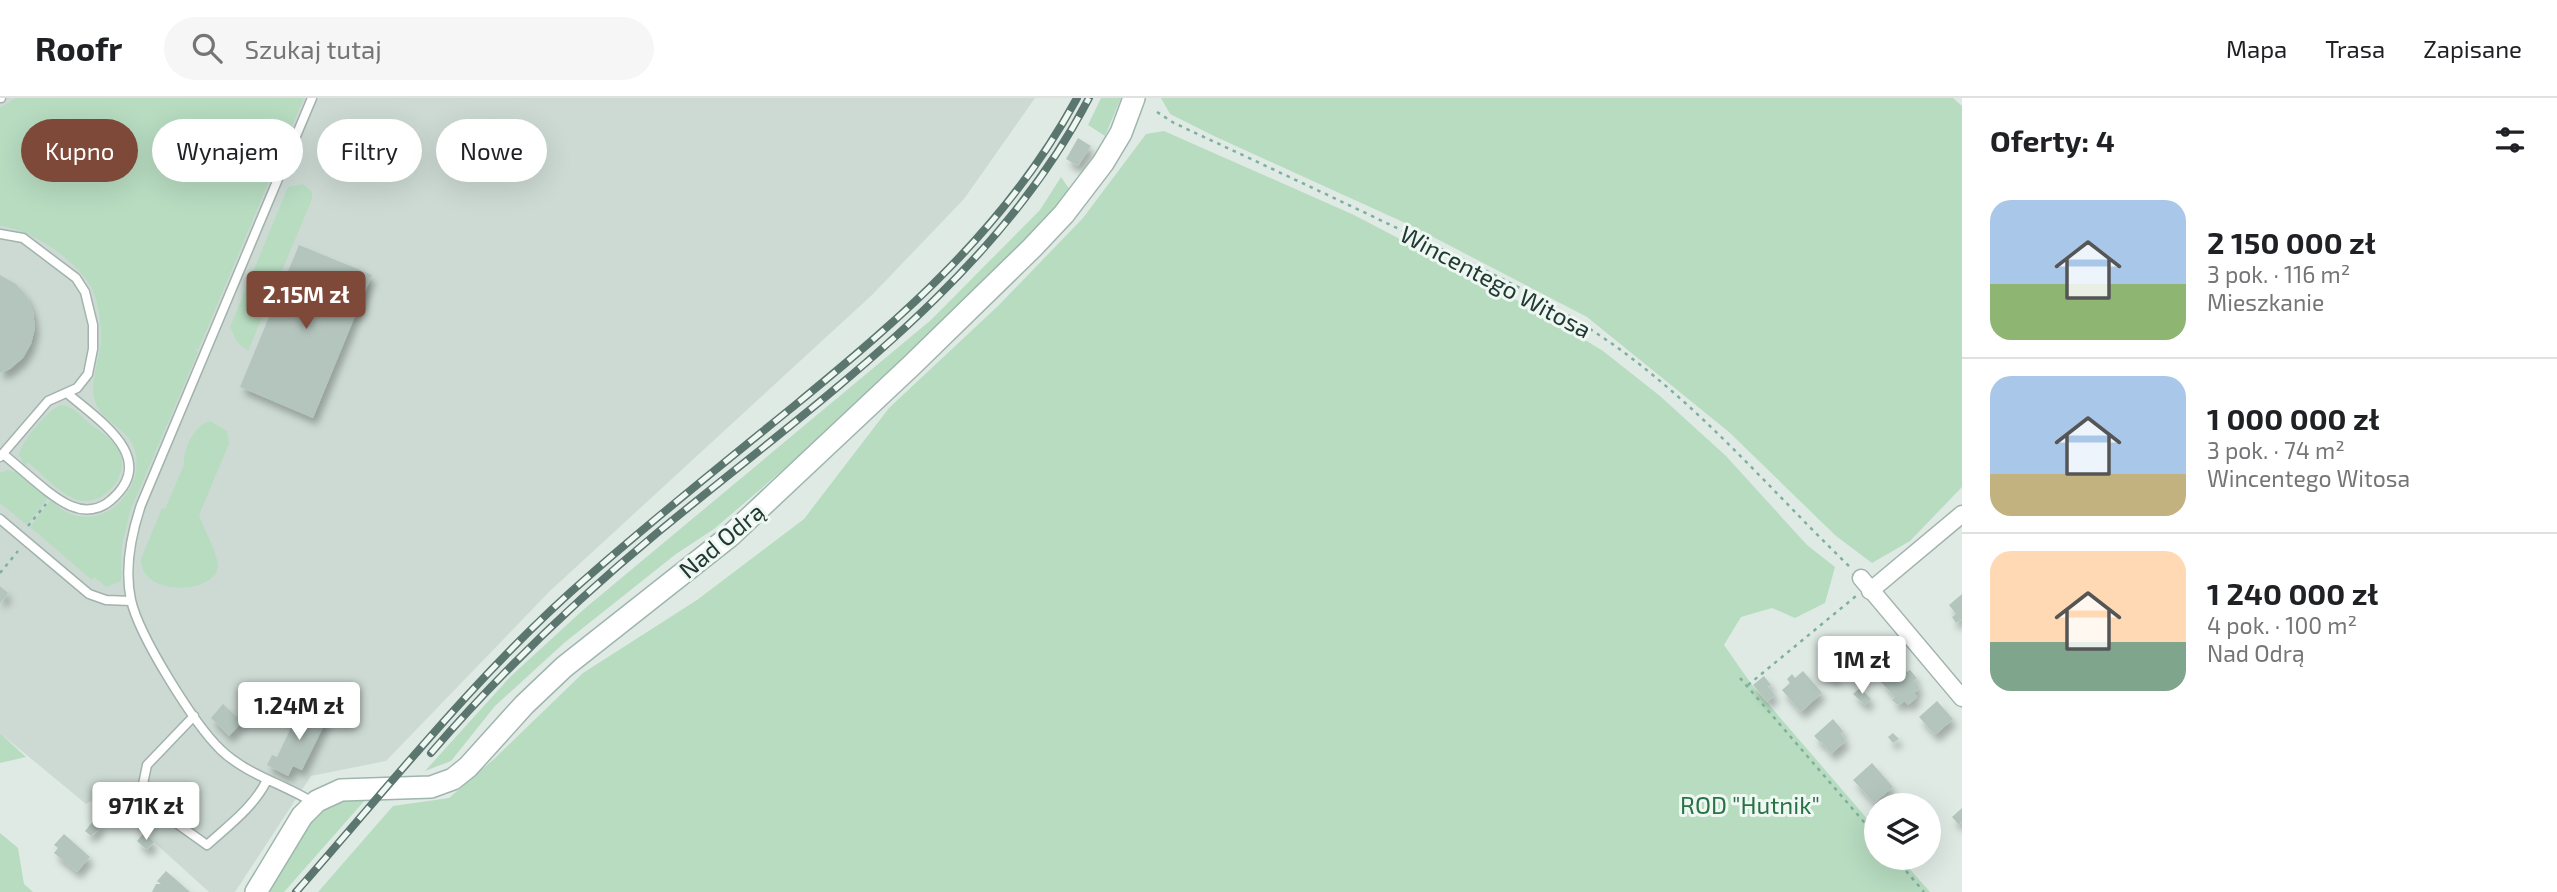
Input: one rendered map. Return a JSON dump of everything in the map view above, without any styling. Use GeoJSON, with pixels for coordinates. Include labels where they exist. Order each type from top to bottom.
{"type":"FeatureCollection","features":[{"type":"Feature","properties":{"kind":"street","name":"Nad Odrą"},"geometry":{"type":"LineString","coordinates":[[314,803],[332,792],[346,790],[436,786],[463,772],[551,678],[730,536],[1032,248],[1083,192],[1104,163],[1121,133],[1135,98]]}},
{"type":"Feature","properties":{"kind":"street"},"geometry":{"type":"LineString","coordinates":[[1962,514],[1866,585],[1962,698]]}},
{"type":"Feature","properties":{"kind":"street"},"geometry":{"type":"LineString","coordinates":[[256,892],[298,822],[314,803]]}},
{"type":"Feature","properties":{"kind":"lane"},"geometry":{"type":"LineString","coordinates":[[312,98],[141,505],[130,545],[128,575],[131,601],[151,645],[194,716],[223,751],[267,780],[293,790],[314,803]]}},
{"type":"Feature","properties":{"kind":"lane"},"geometry":{"type":"LineString","coordinates":[[0,234],[23,238],[76,278],[85,292],[93,325],[93,349],[88,374],[78,388],[48,401],[1,455],[71,506],[92,510],[102,507],[121,489],[129,474],[129,460],[126,449],[116,437],[67,393]]}},
{"type":"Feature","properties":{"kind":"lane"},"geometry":{"type":"LineString","coordinates":[[0,519],[89,594],[106,600],[131,601]]}},
{"type":"Feature","properties":{"kind":"lane"},"geometry":{"type":"LineString","coordinates":[[194,716],[147,765],[142,789],[165,815],[206,845],[237,819],[263,789],[267,780]]}},
{"type":"Feature","properties":{"kind":"path","name":"Wincentego Witosa"},"geometry":{"type":"LineString","coordinates":[[1157,112],[1187,129],[1537,296],[1601,336],[1698,415],[1866,585]]}},
{"type":"Feature","properties":{"kind":"path"},"geometry":{"type":"LineString","coordinates":[[1746,686],[1866,585]]}},
{"type":"Feature","properties":{"kind":"path"},"geometry":{"type":"LineString","coordinates":[[1740,678],[1864,822]]}},
{"type":"Feature","properties":{"kind":"path"},"geometry":{"type":"LineString","coordinates":[[1905,870],[1924,892]]}},
{"type":"Feature","properties":{"kind":"shaded area"},"geometry":{"type":"Polygon","coordinates":[[[0,98],[1035,98],[964,199],[872,295],[550,591],[386,761],[311,776],[235,892],[209,892],[102,795],[86,804],[0,733],[0,98]]]}},
{"type":"Feature","properties":{"kind":"green space"},"geometry":{"type":"Polygon","coordinates":[[[16,98],[304,98],[295,119],[152,119],[152,182],[269,182],[198,350],[193,348],[198,352],[130,511],[122,545],[121,581],[106,587],[94,577],[92,580],[30,527],[51,500],[63,510],[78,516],[91,517],[114,507],[130,488],[137,464],[132,443],[102,413],[94,398],[93,385],[101,333],[98,306],[91,287],[75,266],[52,247],[25,233],[0,226],[0,108],[16,98]]]}},
{"type":"Feature","properties":{"kind":"green space"},"geometry":{"type":"Polygon","coordinates":[[[1101,98],[1121,98],[1105,136],[1088,125],[1101,98]]]}},
{"type":"Feature","properties":{"kind":"green space"},"geometry":{"type":"Polygon","coordinates":[[[1161,98],[1953,98],[1962,106],[1962,487],[1910,541],[1872,563],[1836,536],[1729,432],[1587,317],[1414,227],[1170,114],[1161,98]]]}},
{"type":"Feature","properties":{"kind":"green space","name":"ROD \"Hutnik\""},"geometry":{"type":"Polygon","coordinates":[[[1164,131],[1354,215],[1543,314],[1603,351],[1660,396],[1726,456],[1807,545],[1835,567],[1825,603],[1795,618],[1772,608],[1741,617],[1724,645],[1752,685],[1864,815],[1864,870],[1911,870],[1930,892],[318,892],[393,806],[449,798],[494,759],[583,673],[697,600],[804,519],[889,408],[999,305],[1083,218],[1146,134],[1164,131]]]}},
{"type":"Feature","properties":{"kind":"green space"},"geometry":{"type":"Polygon","coordinates":[[[1061,177],[1070,190],[1018,251],[812,445],[714,529],[676,554],[564,643],[495,706],[451,761],[425,771],[511,676],[583,610],[931,320],[1040,210],[1061,177]]]}},
{"type":"Feature","properties":{"kind":"green space"},"geometry":{"type":"Polygon","coordinates":[[[303,184],[312,192],[312,199],[248,351],[237,342],[230,327],[288,187],[303,184]]]}},
{"type":"Feature","properties":{"kind":"green space"},"geometry":{"type":"Polygon","coordinates":[[[61,405],[75,411],[107,437],[121,456],[122,465],[116,483],[102,496],[93,500],[84,501],[69,496],[28,462],[25,466],[19,455],[36,427],[61,405]]]}},
{"type":"Feature","properties":{"kind":"green space"},"geometry":{"type":"Polygon","coordinates":[[[210,421],[227,431],[229,444],[199,515],[218,566],[214,575],[205,582],[179,588],[165,586],[152,580],[144,572],[141,559],[162,508],[165,509],[184,465],[185,452],[194,432],[210,421]]]}},
{"type":"Feature","properties":{"kind":"green space"},"geometry":{"type":"Polygon","coordinates":[[[7,470],[16,472],[48,498],[27,525],[0,503],[0,473],[7,470]]]}},
{"type":"Feature","properties":{"kind":"green space"},"geometry":{"type":"Polygon","coordinates":[[[0,733],[26,757],[0,763],[0,733]]]}},
{"type":"Feature","properties":{"kind":"green space"},"geometry":{"type":"Polygon","coordinates":[[[366,799],[284,892],[268,892],[297,840],[316,815],[338,801],[366,799]]]}},
{"type":"Feature","properties":{"kind":"green space"},"geometry":{"type":"Polygon","coordinates":[[[0,833],[18,848],[24,884],[33,892],[0,892],[0,833]]]}},
{"type":"Feature","properties":{"kind":"building"},"geometry":{"type":"Polygon","coordinates":[[[1078,138],[1091,146],[1078,166],[1066,159],[1078,138]]]}},
{"type":"Feature","properties":{"kind":"building"},"geometry":{"type":"Polygon","coordinates":[[[299,245],[372,275],[313,418],[240,387],[299,245]]]}},
{"type":"Feature","properties":{"kind":"building"},"geometry":{"type":"Polygon","coordinates":[[[0,275],[16,284],[27,297],[35,328],[31,344],[23,358],[10,369],[0,373],[0,275]]]}},
{"type":"Feature","properties":{"kind":"building"},"geometry":{"type":"Polygon","coordinates":[[[0,586],[8,593],[0,603],[0,586]]]}},
{"type":"Feature","properties":{"kind":"building"},"geometry":{"type":"Polygon","coordinates":[[[1962,594],[1962,619],[1956,623],[1952,617],[1956,614],[1949,605],[1962,594]]]}},
{"type":"Feature","properties":{"kind":"building"},"geometry":{"type":"Polygon","coordinates":[[[1900,665],[1907,672],[1910,670],[1917,678],[1914,681],[1920,688],[1914,693],[1917,697],[1908,705],[1905,701],[1898,705],[1892,700],[1895,697],[1881,682],[1900,665]]]}},
{"type":"Feature","properties":{"kind":"building"},"geometry":{"type":"Polygon","coordinates":[[[1830,667],[1837,677],[1833,680],[1826,671],[1830,667]]]}},
{"type":"Feature","properties":{"kind":"building"},"geometry":{"type":"Polygon","coordinates":[[[1803,671],[1822,693],[1801,712],[1782,690],[1790,683],[1787,679],[1792,674],[1795,678],[1803,671]]]}},
{"type":"Feature","properties":{"kind":"building"},"geometry":{"type":"Polygon","coordinates":[[[1764,676],[1775,695],[1767,702],[1753,685],[1764,676]]]}},
{"type":"Feature","properties":{"kind":"building"},"geometry":{"type":"Polygon","coordinates":[[[1860,688],[1871,699],[1865,705],[1853,694],[1860,688]]]}},
{"type":"Feature","properties":{"kind":"building"},"geometry":{"type":"Polygon","coordinates":[[[1937,701],[1953,719],[1935,735],[1919,717],[1937,701]]]}},
{"type":"Feature","properties":{"kind":"building"},"geometry":{"type":"Polygon","coordinates":[[[223,704],[242,722],[229,736],[211,718],[223,704]]]}},
{"type":"Feature","properties":{"kind":"building"},"geometry":{"type":"Polygon","coordinates":[[[301,707],[327,719],[302,770],[293,766],[288,776],[267,765],[272,755],[277,757],[301,707]]]}},
{"type":"Feature","properties":{"kind":"building"},"geometry":{"type":"Polygon","coordinates":[[[1833,719],[1843,731],[1841,734],[1846,741],[1831,754],[1814,736],[1833,719]]]}},
{"type":"Feature","properties":{"kind":"building"},"geometry":{"type":"Polygon","coordinates":[[[1893,733],[1899,739],[1893,743],[1888,737],[1893,733]]]}},
{"type":"Feature","properties":{"kind":"building"},"geometry":{"type":"Polygon","coordinates":[[[1872,763],[1893,787],[1886,793],[1865,793],[1853,780],[1872,763]]]}},
{"type":"Feature","properties":{"kind":"building"},"geometry":{"type":"Polygon","coordinates":[[[1962,808],[1962,821],[1959,825],[1952,817],[1962,808]]]}},
{"type":"Feature","properties":{"kind":"building"},"geometry":{"type":"Polygon","coordinates":[[[94,820],[101,827],[91,836],[85,831],[94,820]]]}},
{"type":"Feature","properties":{"kind":"building"},"geometry":{"type":"Polygon","coordinates":[[[144,833],[154,842],[147,850],[137,841],[144,833]]]}},
{"type":"Feature","properties":{"kind":"building"},"geometry":{"type":"Polygon","coordinates":[[[64,834],[90,857],[77,872],[54,853],[58,848],[54,845],[64,834]]]}},
{"type":"Feature","properties":{"kind":"building"},"geometry":{"type":"Polygon","coordinates":[[[166,871],[190,892],[152,892],[156,884],[161,884],[157,881],[166,871]]]}},
{"type":"Feature","properties":{"kind":"railway"},"geometry":{"type":"LineString","coordinates":[[296,892],[474,688],[550,611],[640,532],[875,338],[951,266],[1019,188],[1077,98]]}},
{"type":"Feature","properties":{"kind":"railway"},"geometry":{"type":"LineString","coordinates":[[431,753],[511,666],[597,584],[837,387],[896,336],[952,282],[1003,225],[1050,164],[1089,98]]}}]}
